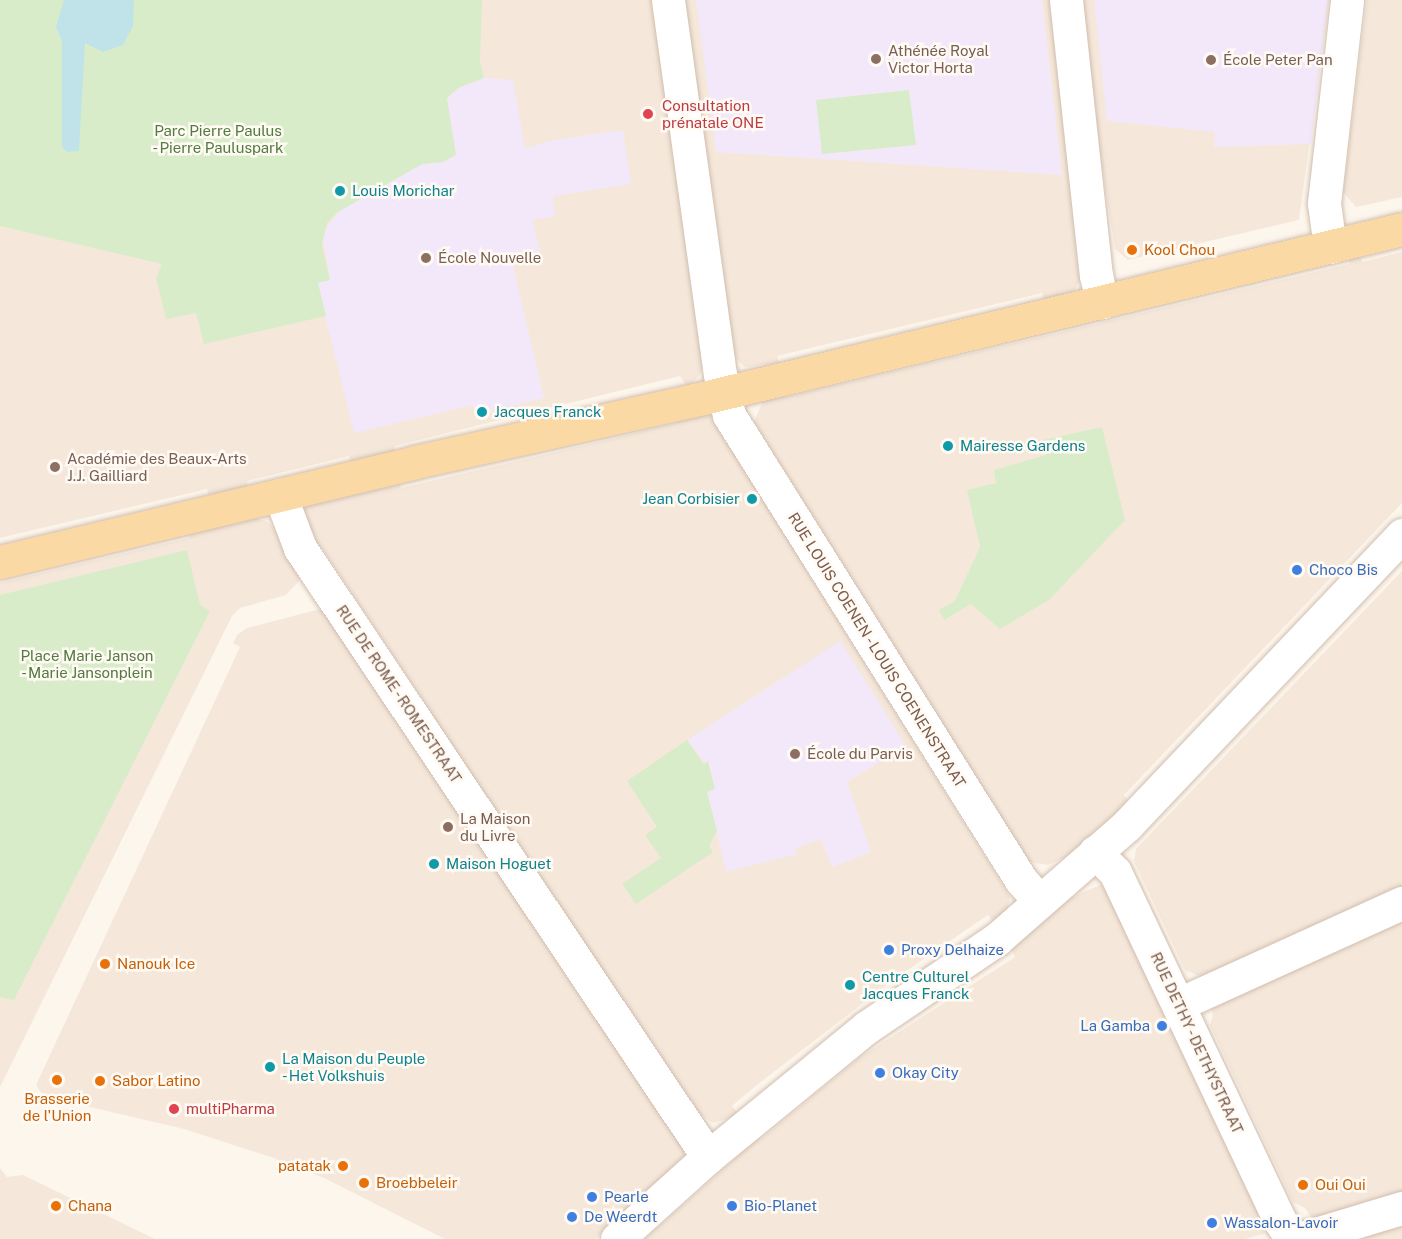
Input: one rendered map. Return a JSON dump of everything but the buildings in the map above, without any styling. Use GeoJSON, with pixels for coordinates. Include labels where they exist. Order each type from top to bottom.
{"type":"FeatureCollection","features":[{"type":"Feature","properties":{"kind":"main road"},"geometry":{"type":"LineString","coordinates":[[0,562],[723,393],[1402,229]]}},
{"type":"Feature","properties":{"kind":"street","name":"RUE LOUIS COENEN - LOUIS COENENSTRAAT"},"geometry":{"type":"LineString","coordinates":[[668,0],[723,393],[729,415],[1021,880],[1040,901]]}},
{"type":"Feature","properties":{"kind":"street"},"geometry":{"type":"LineString","coordinates":[[1066,0],[1096,275],[1102,302]]}},
{"type":"Feature","properties":{"kind":"street"},"geometry":{"type":"LineString","coordinates":[[1330,247],[1324,203],[1347,0]]}},
{"type":"Feature","properties":{"kind":"street","name":"RUE DE ROME - ROMESTRAAT"},"geometry":{"type":"LineString","coordinates":[[279,495],[300,548],[708,1157]]}},
{"type":"Feature","properties":{"kind":"street"},"geometry":{"type":"LineString","coordinates":[[617,1239],[708,1157],[867,1027],[997,939],[1127,825],[1402,535]]}},
{"type":"Feature","properties":{"kind":"street","name":"RUE DETHY - DETHYSTRAAT"},"geometry":{"type":"LineString","coordinates":[[1095,852],[1115,872],[1280,1221],[1292,1239]]}},
{"type":"Feature","properties":{"kind":"street"},"geometry":{"type":"LineString","coordinates":[[1179,1004],[1402,903]]}},
{"type":"Feature","properties":{"kind":"street"},"geometry":{"type":"LineString","coordinates":[[1299,1239],[1402,1208]]}},
{"type":"Feature","properties":{"kind":"shaded area"},"geometry":{"type":"Polygon","coordinates":[[[0,0],[652,0],[705,364],[699,376],[687,387],[680,376],[394,446],[395,454],[351,464],[349,456],[247,481],[248,488],[209,497],[207,489],[0,538],[0,0]]]}},
{"type":"Feature","properties":{"kind":"shaded area"},"geometry":{"type":"Polygon","coordinates":[[[683,0],[1053,0],[1082,277],[1074,291],[1044,300],[1042,293],[777,356],[779,363],[745,367],[733,355],[683,0]]]}},
{"type":"Feature","properties":{"kind":"shaded area","name":"Athénée Royal Victor Horta"},"geometry":{"type":"Polygon","coordinates":[[[696,0],[1042,0],[1062,175],[716,152],[696,0]]]}},
{"type":"Feature","properties":{"kind":"shaded area"},"geometry":{"type":"Polygon","coordinates":[[[1083,0],[1329,0],[1299,220],[1128,260],[1115,249],[1094,117],[1083,0]]]}},
{"type":"Feature","properties":{"kind":"shaded area","name":"École Peter Pan"},"geometry":{"type":"Polygon","coordinates":[[[1094,0],[1328,0],[1311,144],[1214,147],[1215,132],[1107,121],[1094,0]]]}},
{"type":"Feature","properties":{"kind":"shaded area"},"geometry":{"type":"Polygon","coordinates":[[[1367,0],[1402,0],[1402,197],[1356,207],[1343,192],[1367,0]]]}},
{"type":"Feature","properties":{"kind":"shaded area","name":"École Nouvelle"},"geometry":{"type":"Polygon","coordinates":[[[484,78],[513,80],[525,149],[548,141],[623,130],[631,184],[553,196],[555,216],[532,220],[541,255],[512,261],[544,398],[477,414],[472,405],[354,433],[317,283],[330,279],[322,234],[338,212],[422,164],[443,162],[447,98],[458,88],[484,78]]]}},
{"type":"Feature","properties":{"kind":"shaded area"},"geometry":{"type":"Polygon","coordinates":[[[1402,252],[1402,503],[1124,795],[1130,803],[1079,851],[1048,865],[1029,862],[754,422],[765,396],[784,391],[786,397],[1349,264],[1348,258],[1360,255],[1362,262],[1402,252]]]}},
{"type":"Feature","properties":{"kind":"shaded area"},"geometry":{"type":"Polygon","coordinates":[[[691,413],[711,416],[1010,897],[1007,914],[995,924],[988,915],[893,980],[732,1106],[737,1112],[731,1118],[713,1123],[699,1113],[628,1009],[321,546],[314,551],[303,508],[310,503],[399,482],[401,488],[595,443],[676,423],[675,417],[691,413]]]}},
{"type":"Feature","properties":{"kind":"shaded area","name":"Place Marie Janson - Marie Jansonplein"},"geometry":{"type":"Polygon","coordinates":[[[254,518],[266,521],[278,532],[300,572],[299,581],[286,595],[240,608],[232,616],[0,1087],[0,583],[189,538],[188,532],[254,518]]]}},
{"type":"Feature","properties":{"kind":"shaded area"},"geometry":{"type":"Polygon","coordinates":[[[1402,571],[1402,1239],[1326,1239],[1305,1208],[1293,1202],[1210,1025],[1213,1014],[1200,976],[1185,970],[1134,861],[1136,849],[1402,571]]]}},
{"type":"Feature","properties":{"kind":"shaded area"},"geometry":{"type":"Polygon","coordinates":[[[324,608],[361,656],[358,664],[684,1150],[684,1157],[595,1239],[445,1239],[324,1178],[271,1157],[184,1129],[43,1096],[36,1085],[240,647],[233,643],[237,635],[247,628],[324,608]]]}},
{"type":"Feature","properties":{"kind":"shaded area","name":"École du Parvis"},"geometry":{"type":"Polygon","coordinates":[[[840,641],[906,746],[847,782],[871,852],[832,867],[821,839],[796,848],[797,854],[726,872],[707,791],[705,764],[687,740],[840,641]]]}},
{"type":"Feature","properties":{"kind":"shaded area"},"geometry":{"type":"Polygon","coordinates":[[[1100,885],[1114,887],[1267,1229],[1263,1234],[1245,1239],[645,1239],[735,1159],[731,1154],[755,1133],[761,1139],[859,1058],[1015,957],[1010,947],[1070,898],[1100,885]]]}},
{"type":"Feature","properties":{"kind":"shaded area"},"geometry":{"type":"Polygon","coordinates":[[[0,1168],[7,1177],[23,1175],[155,1239],[0,1239],[0,1168]]]}},
{"type":"Feature","properties":{"kind":"green space","name":"Parc Pierre Paulus - Pierre Pauluspark"},"geometry":{"type":"Polygon","coordinates":[[[0,0],[482,0],[480,62],[484,78],[458,88],[447,98],[456,155],[443,162],[422,164],[338,212],[327,223],[322,245],[330,280],[318,283],[326,316],[204,344],[196,313],[166,319],[156,278],[162,264],[0,226],[0,0]]]}},
{"type":"Feature","properties":{"kind":"green space"},"geometry":{"type":"Polygon","coordinates":[[[909,90],[916,145],[822,154],[816,100],[909,90]]]}},
{"type":"Feature","properties":{"kind":"green space"},"geometry":{"type":"Polygon","coordinates":[[[1102,427],[1125,520],[1049,600],[1000,629],[971,604],[944,620],[939,610],[955,601],[980,547],[967,490],[996,483],[994,470],[1046,455],[1043,440],[1102,427]]]}},
{"type":"Feature","properties":{"kind":"green space","name":"Place Marie Janson - Marie Jansonplein"},"geometry":{"type":"Polygon","coordinates":[[[187,550],[200,605],[210,611],[14,1000],[0,997],[0,595],[187,550]]]}},
{"type":"Feature","properties":{"kind":"green space"},"geometry":{"type":"Polygon","coordinates":[[[687,740],[704,764],[708,761],[715,789],[707,792],[717,831],[709,846],[713,852],[636,904],[622,884],[661,858],[645,835],[657,827],[627,781],[687,740]]]}},
{"type":"Feature","properties":{"kind":"water"},"geometry":{"type":"Polygon","coordinates":[[[64,0],[134,0],[133,26],[123,45],[103,52],[85,43],[79,151],[67,152],[62,147],[62,41],[56,27],[64,0]]]}},
{"type":"Feature","properties":{"kind":"place","name":"Athénée Royal Victor Horta"},"geometry":{"type":"Point","coordinates":[876,59]}},
{"type":"Feature","properties":{"kind":"place","name":"École Peter Pan"},"geometry":{"type":"Point","coordinates":[1211,60]}},
{"type":"Feature","properties":{"kind":"place","name":"Consultation prénatale ONE"},"geometry":{"type":"Point","coordinates":[648,114]}},
{"type":"Feature","properties":{"kind":"place","name":"Louis Morichar"},"geometry":{"type":"Point","coordinates":[340,191]}},
{"type":"Feature","properties":{"kind":"place","name":"Kool Chou"},"geometry":{"type":"Point","coordinates":[1132,250]}},
{"type":"Feature","properties":{"kind":"place","name":"École Nouvelle"},"geometry":{"type":"Point","coordinates":[426,258]}},
{"type":"Feature","properties":{"kind":"place","name":"Jacques Franck"},"geometry":{"type":"Point","coordinates":[482,412]}},
{"type":"Feature","properties":{"kind":"place","name":"Mairesse Gardens"},"geometry":{"type":"Point","coordinates":[948,446]}},
{"type":"Feature","properties":{"kind":"place","name":"Académie des Beaux-Arts J.J. Gailliard"},"geometry":{"type":"Point","coordinates":[55,467]}},
{"type":"Feature","properties":{"kind":"place","name":"Jean Corbisier"},"geometry":{"type":"Point","coordinates":[752,499]}},
{"type":"Feature","properties":{"kind":"place","name":"Choco Bis"},"geometry":{"type":"Point","coordinates":[1297,570]}},
{"type":"Feature","properties":{"kind":"place","name":"École du Parvis"},"geometry":{"type":"Point","coordinates":[795,754]}},
{"type":"Feature","properties":{"kind":"place","name":"La Maison du Livre"},"geometry":{"type":"Point","coordinates":[448,827]}},
{"type":"Feature","properties":{"kind":"place","name":"Maison Hoguet"},"geometry":{"type":"Point","coordinates":[434,864]}},
{"type":"Feature","properties":{"kind":"place","name":"Proxy Delhaize"},"geometry":{"type":"Point","coordinates":[889,950]}},
{"type":"Feature","properties":{"kind":"place","name":"Nanouk Ice"},"geometry":{"type":"Point","coordinates":[105,964]}},
{"type":"Feature","properties":{"kind":"place","name":"Centre Culturel Jacques Franck"},"geometry":{"type":"Point","coordinates":[850,985]}},
{"type":"Feature","properties":{"kind":"place","name":"La Gamba"},"geometry":{"type":"Point","coordinates":[1162,1026]}},
{"type":"Feature","properties":{"kind":"place","name":"La Maison du Peuple - Het Volkshuis"},"geometry":{"type":"Point","coordinates":[270,1067]}},
{"type":"Feature","properties":{"kind":"place","name":"Okay City"},"geometry":{"type":"Point","coordinates":[880,1073]}},
{"type":"Feature","properties":{"kind":"place","name":"Brasserie de l'Union"},"geometry":{"type":"Point","coordinates":[57,1080]}},
{"type":"Feature","properties":{"kind":"place","name":"Sabor Latino"},"geometry":{"type":"Point","coordinates":[100,1081]}},
{"type":"Feature","properties":{"kind":"place","name":"multiPharma"},"geometry":{"type":"Point","coordinates":[174,1109]}},
{"type":"Feature","properties":{"kind":"place","name":"patatak"},"geometry":{"type":"Point","coordinates":[343,1166]}},
{"type":"Feature","properties":{"kind":"place","name":"Broebbeleir"},"geometry":{"type":"Point","coordinates":[364,1183]}},
{"type":"Feature","properties":{"kind":"place","name":"Oui Oui"},"geometry":{"type":"Point","coordinates":[1303,1185]}},
{"type":"Feature","properties":{"kind":"place","name":"Pearle"},"geometry":{"type":"Point","coordinates":[592,1197]}},
{"type":"Feature","properties":{"kind":"place","name":"Chana"},"geometry":{"type":"Point","coordinates":[56,1206]}},
{"type":"Feature","properties":{"kind":"place","name":"Bio-Planet"},"geometry":{"type":"Point","coordinates":[732,1206]}},
{"type":"Feature","properties":{"kind":"place","name":"De Weerdt"},"geometry":{"type":"Point","coordinates":[572,1217]}},
{"type":"Feature","properties":{"kind":"place","name":"Wassalon-Lavoir"},"geometry":{"type":"Point","coordinates":[1212,1223]}}]}
